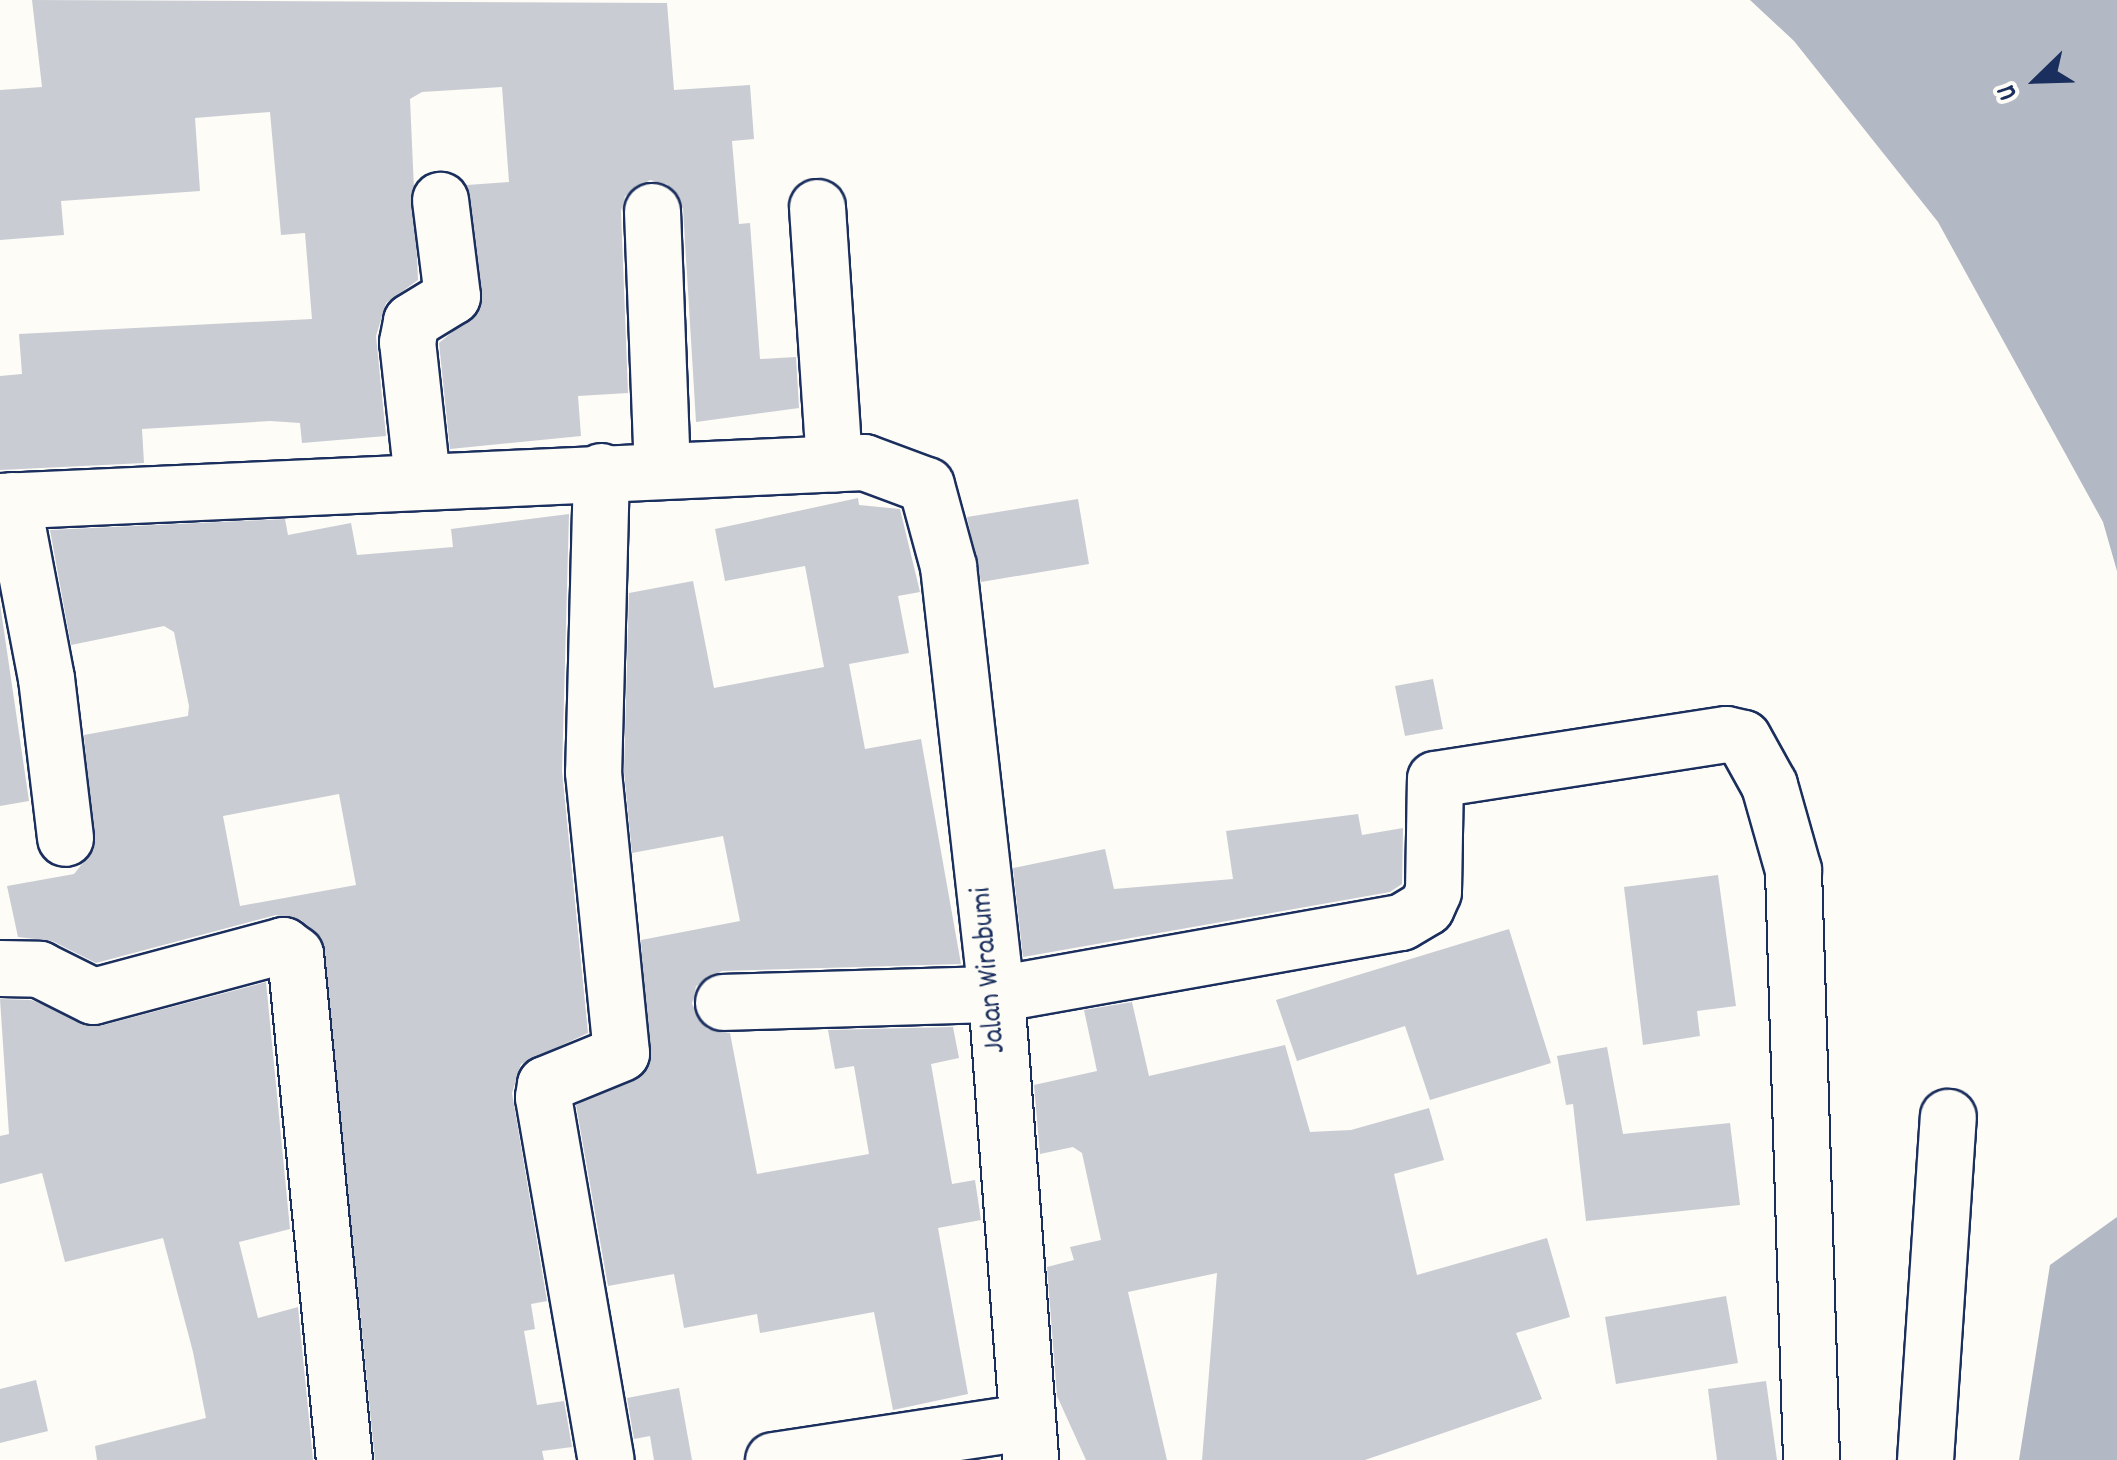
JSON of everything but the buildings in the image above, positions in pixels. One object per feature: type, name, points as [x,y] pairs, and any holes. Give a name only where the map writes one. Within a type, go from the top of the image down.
[{"type":"street","points":[[422,479],[407,342],[411,321],[452,296],[440,200]]},
{"type":"street","points":[[65,838],[46,678],[6,500],[834,463],[817,207]]},
{"type":"street","points":[[652,211],[662,470]]},
{"type":"street","name":"Jalan Wirabumi","points":[[834,463],[900,469],[926,485],[948,566],[996,994],[1028,1441]]},
{"type":"street","points":[[601,471],[592,772],[621,1053],[545,1084],[543,1097],[606,1460]]},
{"type":"street","points":[[723,1002],[996,994],[1401,922],[1426,907],[1433,891],[1435,779],[1726,734],[1743,738],[1770,785],[1793,870],[1811,1460]]},
{"type":"street","points":[[0,968],[39,969],[92,996],[284,945],[296,954],[344,1460]]},
{"type":"street","points":[[1925,1460],[1948,1117]]},
{"type":"street","points":[[773,1460],[1028,1441]]},
{"type":"shaded area","points":[[1750,0],[2117,0],[2117,571],[2103,522],[1938,222],[1794,41]]},
{"type":"shaded area","points":[[2117,1217],[2117,1460],[2019,1460],[2050,1265]]}]
